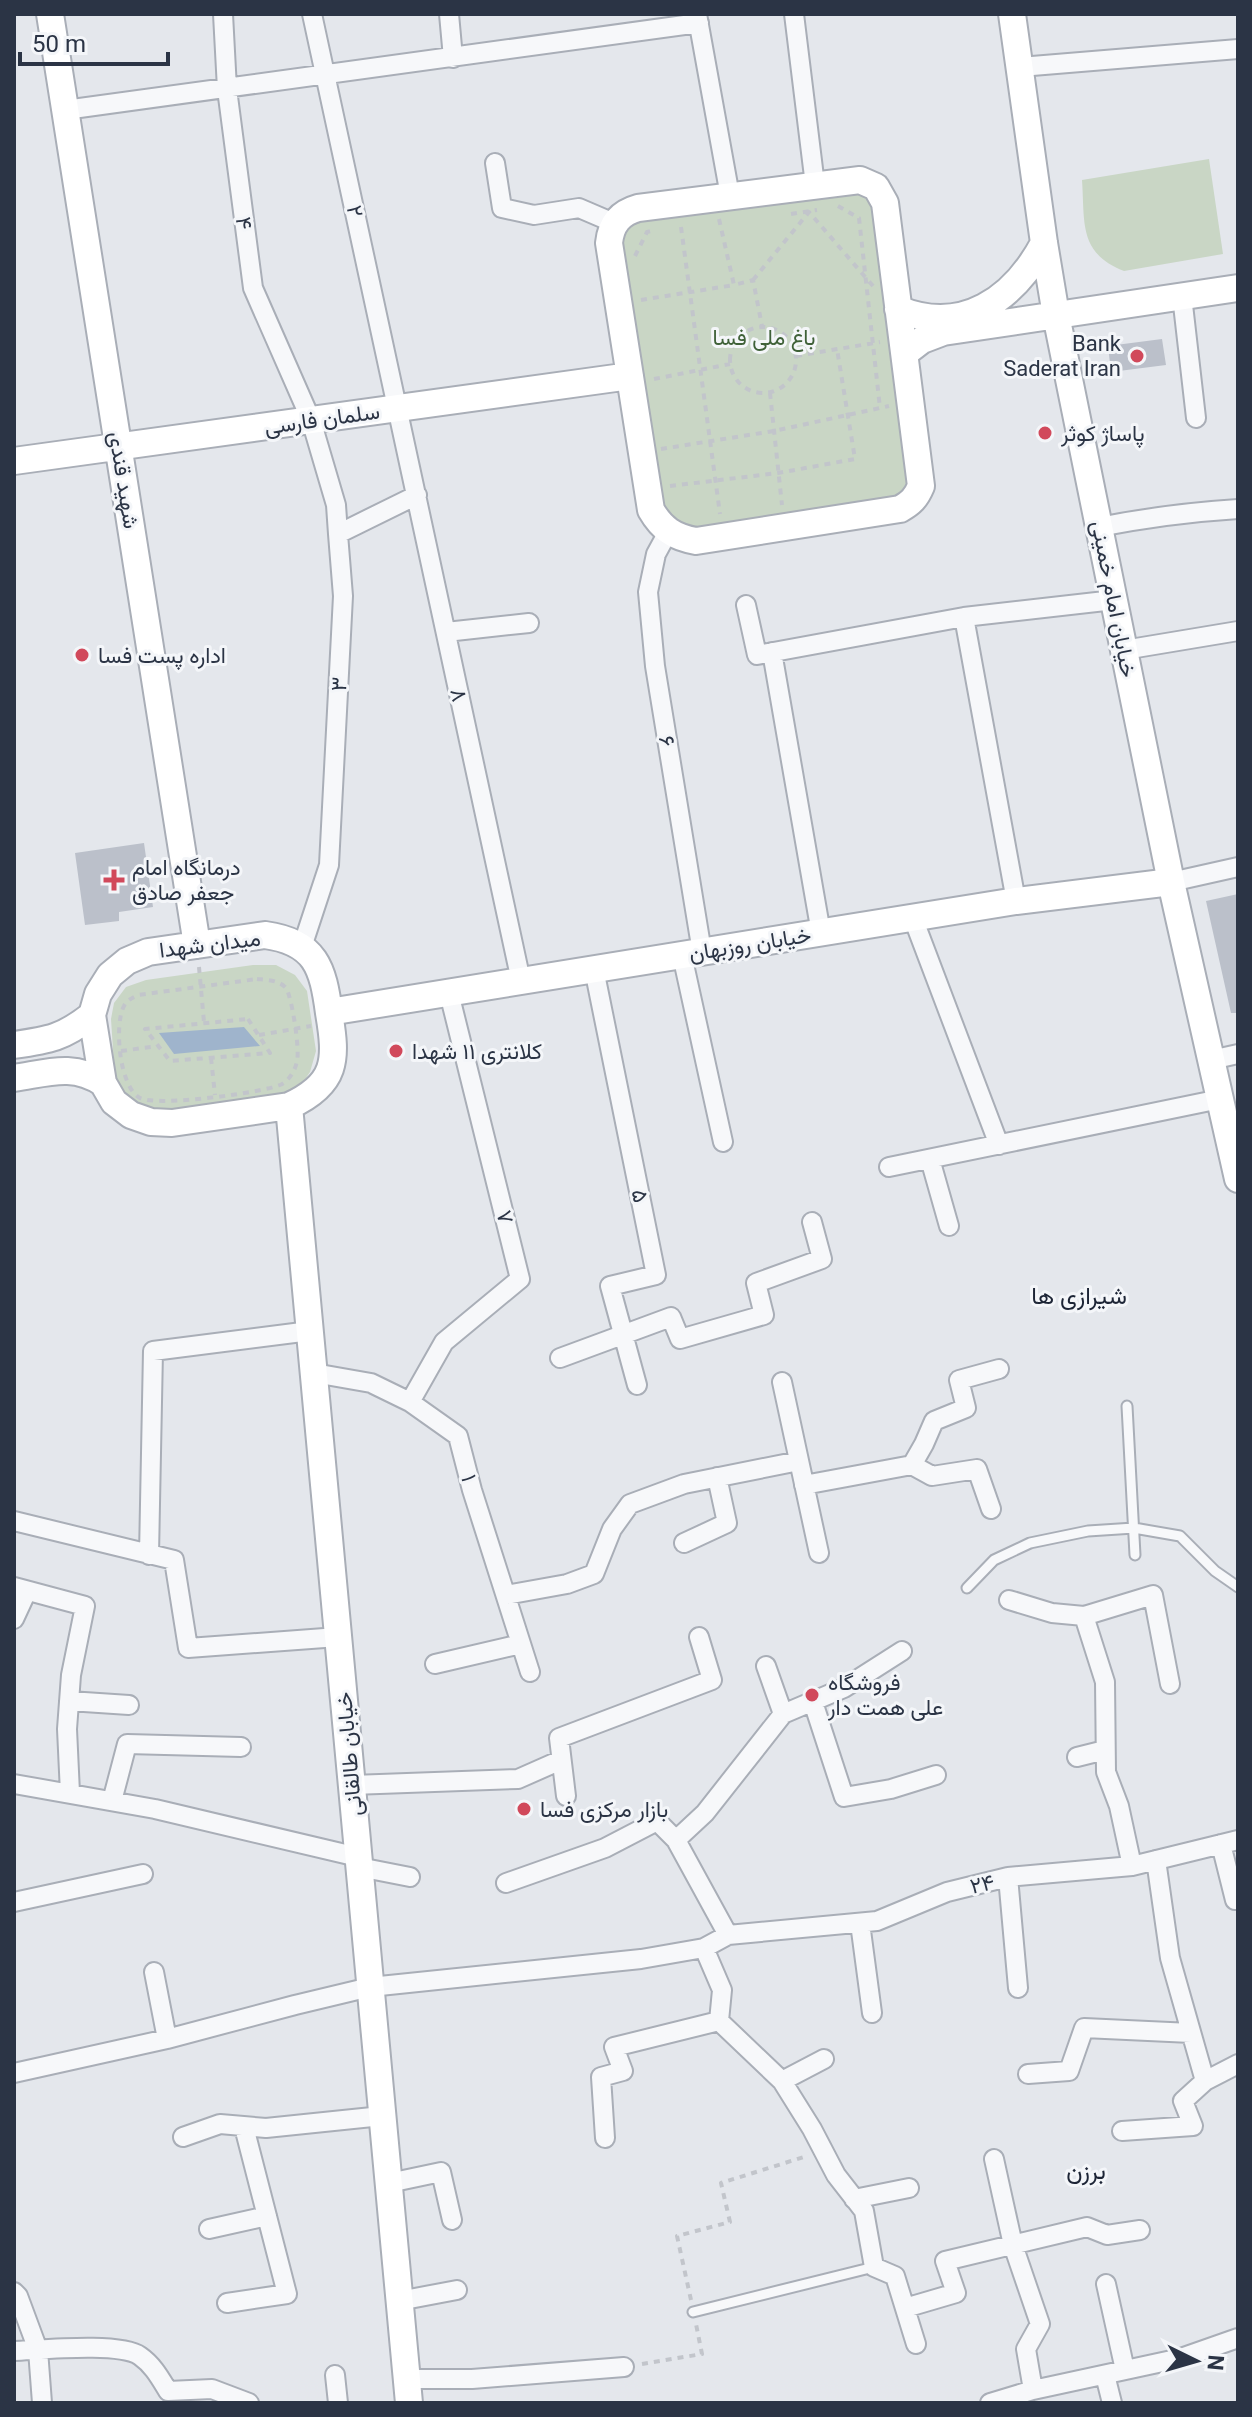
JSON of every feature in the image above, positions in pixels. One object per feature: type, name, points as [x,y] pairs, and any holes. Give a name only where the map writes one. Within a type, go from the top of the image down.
[{"type":"street","name":"شهید قندی","points":[[50,14],[197,945]]},
{"type":"street","name":"۴","points":[[223,14],[227,89],[253,288],[311,420]]},
{"type":"street","name":"۲","points":[[312,14],[398,408]]},
{"type":"street","points":[[449,14],[453,58]]},
{"type":"street","points":[[794,14],[819,197]]},
{"type":"street","name":"خیابان امام خمینی","points":[[1012,14],[1056,315],[1171,882],[1238,1179]]},
{"type":"street","points":[[65,110],[453,58],[698,19],[722,205]]},
{"type":"street","points":[[1020,67],[1238,49]]},
{"type":"street","points":[[495,163],[502,208],[534,215],[579,208],[614,223]]},
{"type":"street","points":[[860,180],[869,182],[882,194],[885,203],[921,486],[917,496],[900,509],[696,541],[682,539],[668,532],[651,510],[654,455],[630,380],[609,243],[614,223],[628,210],[638,208],[819,197],[860,180]]},
{"type":"street","points":[[898,309],[917,317],[948,317],[975,312],[995,302],[1014,286],[1044,243]]},
{"type":"street","points":[[904,347],[943,332],[1238,288]]},
{"type":"street","points":[[1182,296],[1196,418]]},
{"type":"street","name":"سلمان فارسی","points":[[14,461],[398,408],[630,380]]},
{"type":"street","name":"۸","points":[[398,408],[521,981]]},
{"type":"street","name":"۳","points":[[302,947],[329,865],[343,596],[336,505],[311,420]]},
{"type":"street","points":[[338,534],[417,495]]},
{"type":"street","points":[[1099,527],[1164,516],[1238,509]]},
{"type":"street","name":"۶","points":[[668,532],[656,554],[648,592],[692,954]]},
{"type":"street","points":[[746,605],[757,655],[964,617],[1114,600]]},
{"type":"street","points":[[964,617],[1016,901]]},
{"type":"street","points":[[446,632],[529,623]]},
{"type":"street","points":[[1124,650],[1238,631]]},
{"type":"street","points":[[772,652],[821,933]]},
{"type":"street","points":[[1171,882],[1238,867]]},
{"type":"street","name":"خیابان روزبهان","points":[[321,1019],[449,993],[594,969],[1016,901],[1171,882]]},
{"type":"street","points":[[913,918],[999,1145]]},
{"type":"street","name":"میدان شهدا","points":[[92,1015],[98,994],[110,975],[127,961],[148,952],[265,935],[285,938],[302,947]]},
{"type":"street","points":[[92,1015],[103,1083],[114,1102],[131,1115],[151,1122],[172,1123],[217,1106],[289,1106],[307,1098],[322,1084],[331,1067],[335,1047],[321,1019],[324,979],[316,961],[302,947]]},
{"type":"street","points":[[692,954],[723,1142]]},
{"type":"street","name":"۵","points":[[594,969],[656,1275],[610,1286],[637,1385]]},
{"type":"street","name":"۷","points":[[410,1402],[444,1342],[520,1279],[449,993]]},
{"type":"street","points":[[14,1045],[52,1039],[74,1030],[92,1015]]},
{"type":"street","points":[[1211,1060],[1238,1054]]},
{"type":"street","points":[[14,1078],[74,1070],[89,1074],[103,1083]]},
{"type":"street","points":[[889,1167],[1220,1099]]},
{"type":"street","name":"خیابان طالقانی","points":[[289,1106],[408,2391]]},
{"type":"street","points":[[930,1159],[949,1226]]},
{"type":"street","points":[[560,1358],[671,1317],[680,1339],[764,1315],[756,1283],[822,1259],[812,1222]]},
{"type":"street","points":[[149,1555],[153,1351],[310,1331]]},
{"type":"street","points":[[912,1465],[934,1421],[966,1408],[959,1380],[999,1369]]},
{"type":"street","name":"۱","points":[[314,1373],[371,1383],[410,1402],[458,1436],[530,1672]]},
{"type":"street","points":[[782,1382],[819,1553]]},
{"type":"street","points":[[506,1595],[567,1584],[594,1574],[612,1529],[630,1504],[684,1484],[799,1461]]},
{"type":"street","points":[[804,1485],[912,1465],[932,1476],[977,1469],[991,1509]]},
{"type":"street","points":[[684,1543],[727,1523],[717,1477]]},
{"type":"street","points":[[14,1521],[174,1560],[188,1648],[338,1637]]},
{"type":"street","points":[[14,1619],[20,1589],[85,1606],[71,1675],[67,1729],[70,1793]]},
{"type":"street","points":[[1009,1600],[1052,1613],[1084,1616],[1153,1595],[1170,1684]]},
{"type":"street","points":[[1084,1616],[1105,1682],[1106,1772],[1119,1806],[1132,1866]]},
{"type":"street","points":[[566,1796],[559,1738],[712,1680],[699,1637]]},
{"type":"street","points":[[435,1664],[521,1644]]},
{"type":"street","points":[[676,1840],[705,1813],[783,1714],[844,1688],[902,1651]]},
{"type":"street","points":[[766,1666],[783,1714]]},
{"type":"street","points":[[69,1701],[129,1705]]},
{"type":"street","points":[[813,1702],[844,1797],[891,1789],[936,1775]]},
{"type":"street","points":[[112,1801],[127,1744],[241,1747]]},
{"type":"street","points":[[1077,1757],[1105,1750]]},
{"type":"street","points":[[352,1785],[518,1779],[561,1760]]},
{"type":"street","points":[[14,1784],[155,1809],[410,1877]]},
{"type":"street","points":[[14,2073],[167,2039],[370,1987],[641,1959],[704,1948],[728,1935],[676,1840],[657,1821],[605,1848],[506,1883]]},
{"type":"street","points":[[1229,1842],[1235,1900]]},
{"type":"street","name":"۲۴","points":[[728,1935],[877,1921],[947,1892],[1008,1877],[1132,1866],[1229,1842]]},
{"type":"street","points":[[1156,1860],[1170,1958],[1205,2081]]},
{"type":"street","points":[[14,1902],[143,1874]]},
{"type":"street","points":[[1008,1877],[1018,1988]]},
{"type":"street","points":[[860,1923],[872,2013]]},
{"type":"street","points":[[704,1948],[722,1990],[719,2021]]},
{"type":"street","points":[[154,1972],[167,2039]]},
{"type":"street","points":[[719,2021],[782,2081],[836,2175],[864,2211],[874,2267],[895,2276],[916,2344]]},
{"type":"street","points":[[605,2138],[601,2077],[623,2071],[614,2047],[719,2021]]},
{"type":"street","points":[[1028,2074],[1069,2071],[1084,2028],[1191,2033]]},
{"type":"street","points":[[782,2081],[824,2059]]},
{"type":"street","points":[[1122,2131],[1193,2126],[1183,2101],[1205,2081],[1238,2064]]},
{"type":"street","points":[[183,2137],[220,2124],[266,2128],[382,2116]]},
{"type":"street","points":[[227,2303],[287,2294],[244,2127]]},
{"type":"street","points":[[994,2159],[1013,2245],[1040,2324],[1026,2349],[1033,2390]]},
{"type":"street","points":[[389,2183],[441,2172],[452,2220]]},
{"type":"street","points":[[854,2199],[909,2188]]},
{"type":"street","points":[[209,2229],[267,2216]]},
{"type":"street","points":[[905,2308],[956,2293],[945,2261],[1087,2227],[1107,2235],[1140,2230]]},
{"type":"street","points":[[1106,2284],[1125,2370]]},
{"type":"street","points":[[399,2301],[457,2290]]},
{"type":"street","points":[[14,2292],[38,2350],[42,2403]]},
{"type":"street","points":[[990,2403],[1033,2390],[1181,2358],[1238,2338]]},
{"type":"street","points":[[14,2351],[93,2347],[138,2354],[155,2370],[168,2391],[212,2389],[249,2403]]},
{"type":"street","points":[[408,2391],[472,2379],[624,2367]]},
{"type":"street","points":[[335,2375],[338,2403]]},
{"type":"street","points":[[1105,2375],[1112,2403]]},
{"type":"lane","points":[[1127,1406],[1135,1555]]},
{"type":"lane","points":[[967,1588],[994,1560],[1030,1543],[1088,1531],[1134,1528],[1180,1536],[1215,1571],[1238,1587]]},
{"type":"lane","points":[[693,2312],[874,2267]]},
{"type":"path","points":[[643,313],[641,300],[753,280],[819,197]]},
{"type":"path","points":[[707,223],[722,205]]},
{"type":"path","points":[[722,205],[734,285]]},
{"type":"path","points":[[838,206],[859,218],[880,408]]},
{"type":"path","points":[[779,215],[809,212]]},
{"type":"path","points":[[809,212],[864,278],[898,309]]},
{"type":"path","points":[[670,228],[694,225]]},
{"type":"path","points":[[681,227],[720,516],[712,518]]},
{"type":"path","points":[[635,256],[647,232],[659,230]]},
{"type":"path","points":[[753,280],[762,326]]},
{"type":"path","points":[[762,326],[782,333],[790,340],[796,356],[789,381],[770,393],[759,393],[739,384],[730,364],[730,353],[741,334],[762,326]]},
{"type":"path","points":[[796,356],[871,343],[904,347]]},
{"type":"path","points":[[664,487],[778,473],[855,459],[837,349]]},
{"type":"path","points":[[630,380],[730,364]]},
{"type":"path","points":[[770,393],[784,527]]},
{"type":"path","points":[[654,455],[710,440],[774,431],[910,401]]},
{"type":"path","points":[[197,945],[205,1023]]},
{"type":"path","points":[[257,979],[278,982],[286,989],[290,999],[294,1029],[299,1057],[287,1081],[217,1106],[139,1098],[129,1089],[124,1077],[120,1023],[123,1008],[129,999],[138,995],[257,979]]},
{"type":"path","points":[[248,1019],[270,1053],[170,1061],[145,1029],[205,1023],[248,1019]]},
{"type":"path","points":[[259,1035],[294,1029],[321,1019]]},
{"type":"path","points":[[113,1052],[158,1046]]},
{"type":"path","points":[[211,1058],[217,1106]]},
{"type":"path","points":[[624,2367],[702,2354],[677,2236],[730,2222],[721,2183],[824,2151]]},
{"type":"green space","points":[[1209,159],[1223,254],[1124,271],[1098,255],[1091,245],[1084,223],[1082,180]]},
{"type":"green space","name":"باغ ملی فسا","points":[[855,187],[878,202],[913,480],[897,501],[698,532],[659,513],[617,238],[625,223]]},
{"type":"green space","points":[[253,965],[276,965],[295,975],[307,991],[316,1051],[310,1072],[299,1088],[280,1096],[177,1109],[149,1108],[127,1100],[115,1081],[111,1019],[114,1003],[126,987],[146,980]]},
{"type":"water","points":[[244,1027],[260,1046],[174,1054],[159,1033]]},
{"type":"building","name":"Bank Saderat Iran","points":[[1162,339],[1166,365],[1111,372],[1108,346]]},
{"type":"building","name":"درمانگاه امام جعفر صادق","points":[[144,843],[153,907],[119,912],[119,921],[85,925],[75,853]]},
{"type":"building","points":[[1238,894],[1238,1013],[1231,1013],[1206,901]]},
{"type":"place","name":"Bank Saderat Iran","points":[[1137,356]]},
{"type":"place","name":"پاساژ کوثر","points":[[1045,433]]},
{"type":"place","name":"اداره پست فسا","points":[[82,655]]},
{"type":"place","name":"درمانگاه امام جعفر صادق","points":[[114,880]]},
{"type":"place","name":"کلانتری ۱۱ شهدا","points":[[396,1051]]},
{"type":"place","name":"فروشگاه علی همت دار","points":[[812,1695]]},
{"type":"place","name":"بازار مرکزی فسا","points":[[524,1809]]},
{"type":"district","name":"شیرازی ها","points":[[1079,1296]]},
{"type":"district","name":"برزن","points":[[1086,2171]]}]
